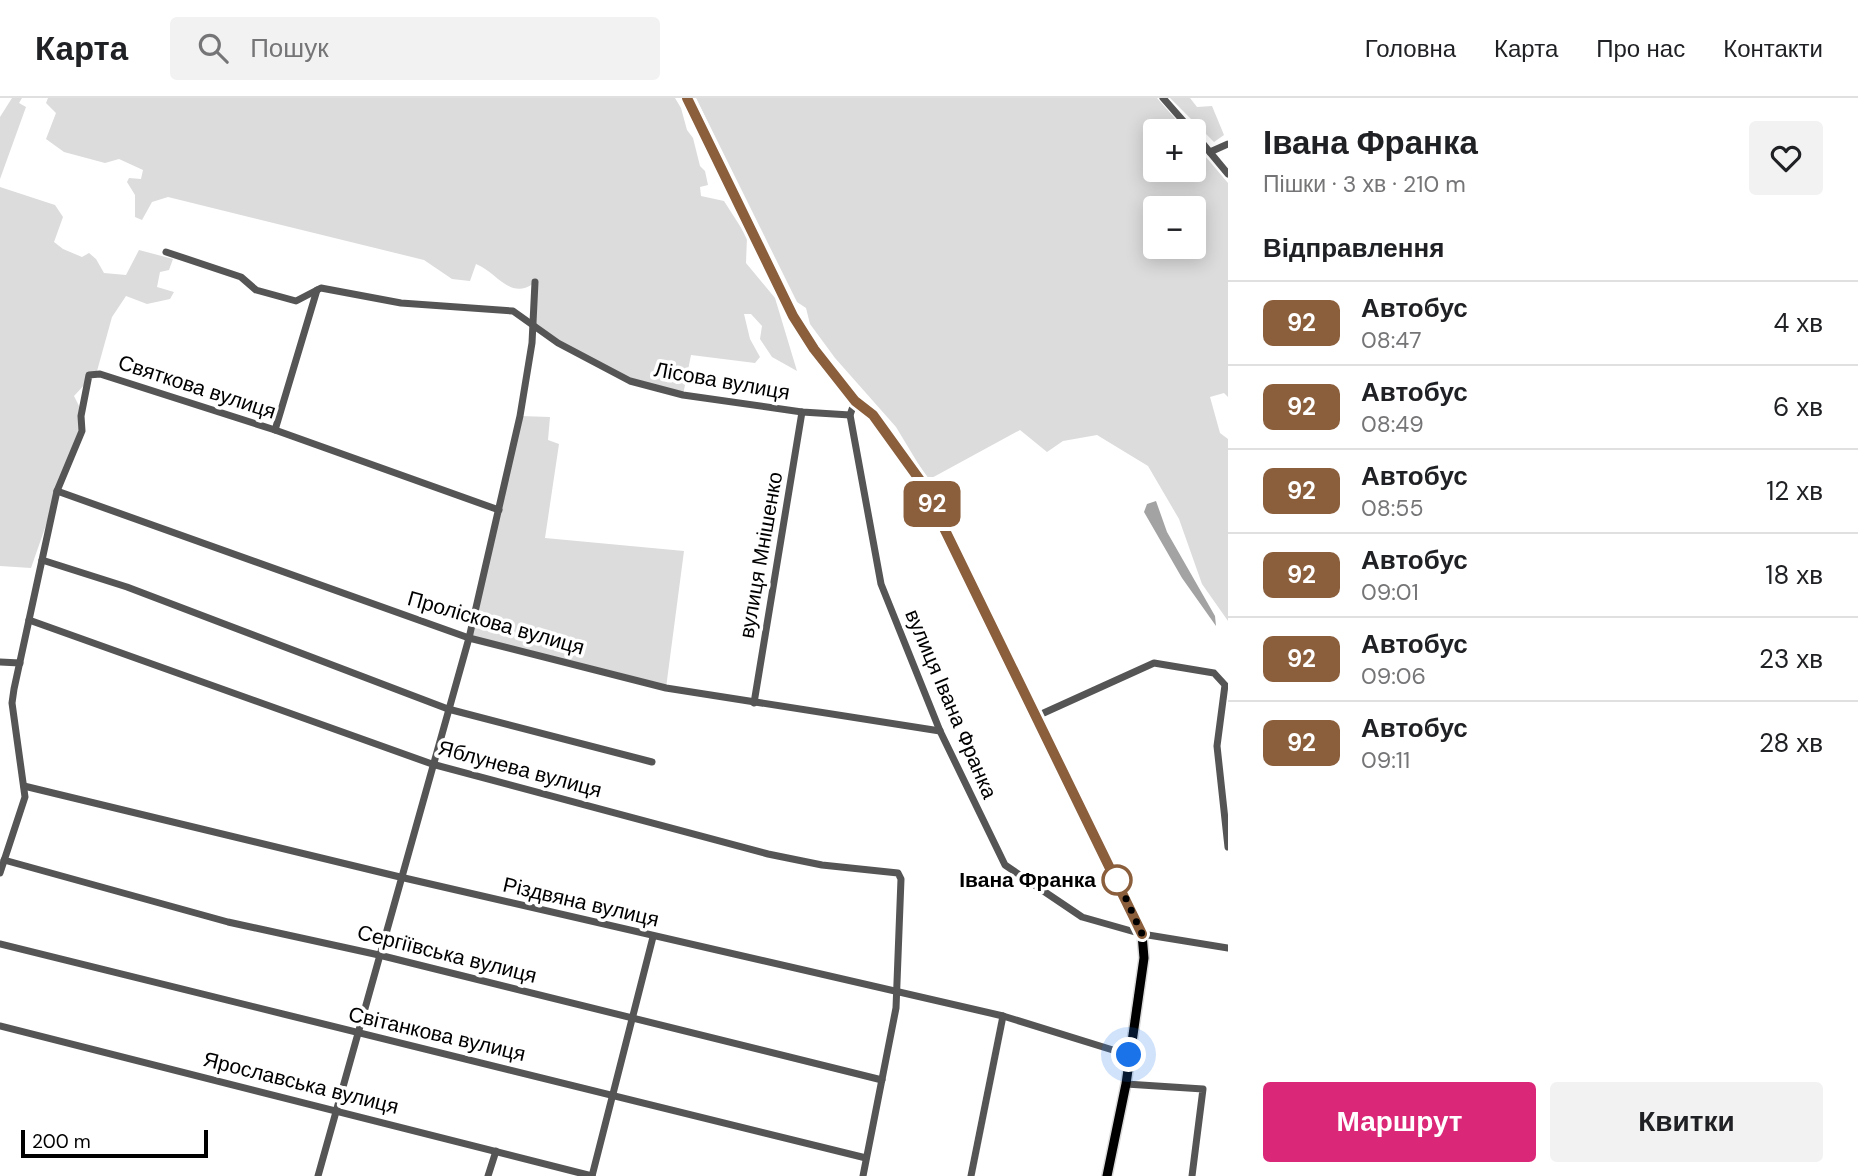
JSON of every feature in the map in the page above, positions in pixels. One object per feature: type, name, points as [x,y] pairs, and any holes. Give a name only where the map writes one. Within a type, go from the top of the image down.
[{"type":"main road","points":[[687,98],[793,316],[814,349],[855,401],[873,415],[922,483],[1142,934],[1144,958],[1126,1083],[1107,1176]]},
{"type":"street","points":[[1163,98],[1182,119]]},
{"type":"street","points":[[1210,152],[1228,144]]},
{"type":"street","points":[[1206,147],[1228,174]]},
{"type":"street","name":"Лісова вулиця","points":[[166,252],[241,277],[256,290],[296,301],[321,288],[401,303],[513,311],[589,360],[630,381],[683,395],[803,412],[850,415]]},
{"type":"street","points":[[318,1176],[468,638],[520,416],[534,327],[535,282]]},
{"type":"street","points":[[275,430],[317,289]]},
{"type":"street","name":"Святкова вулиця","points":[[0,873],[25,797],[12,703],[57,491],[82,432],[81,416],[89,375],[100,374],[275,430],[499,510]]},
{"type":"street","points":[[850,415],[855,401]]},
{"type":"street","name":"вулиця Мнішенко","points":[[754,703],[803,412]]},
{"type":"street","name":"вулиця Івана Франка","points":[[850,415],[881,584],[940,731],[1005,865],[1082,917],[1142,934],[1228,948]]},
{"type":"street","name":"Проліскова вулиця","points":[[57,491],[468,638],[666,688],[940,731]]},
{"type":"street","points":[[42,560],[127,587],[448,709],[652,762]]},
{"type":"street","name":"Яблунева вулиця","points":[[29,620],[432,764],[768,854],[898,873],[901,879],[895,993]]},
{"type":"street","points":[[0,662],[20,663]]},
{"type":"street","points":[[1037,716],[1154,663],[1214,673],[1225,685]]},
{"type":"street","points":[[1228,675],[1217,746],[1228,847]]},
{"type":"street","name":"Різдвяна вулиця","points":[[24,786],[653,937],[1003,1016],[1129,1055]]},
{"type":"street","name":"Сергіївська вулиця","points":[[4,860],[228,922],[379,955],[883,1080]]},
{"type":"street","points":[[592,1176],[653,937]]},
{"type":"street","name":"Світанкова вулиця","points":[[0,944],[866,1158]]},
{"type":"street","points":[[863,1176],[897,1008],[895,993]]},
{"type":"street","points":[[971,1176],[1003,1016]]},
{"type":"street","name":"Ярославська вулиця","points":[[0,1026],[592,1176]]},
{"type":"street","points":[[1126,1083],[1203,1089],[1192,1176]]},
{"type":"street","points":[[488,1176],[496,1151]]},
{"type":"shaded area","points":[[12,98],[22,98],[19,103],[26,107],[0,179],[0,117]]},
{"type":"shaded area","points":[[48,98],[675,98],[681,108],[687,130],[693,138],[700,166],[705,171],[708,185],[700,187],[701,196],[724,201],[747,237],[746,263],[775,298],[797,371],[772,357],[760,339],[762,326],[751,314],[744,314],[750,339],[760,357],[755,363],[691,355],[683,395],[630,381],[534,327],[534,283],[525,288],[511,287],[476,264],[470,281],[452,279],[424,260],[168,197],[152,202],[142,220],[135,217],[135,195],[127,182],[129,178],[141,179],[143,170],[119,159],[105,163],[64,152],[46,139],[56,113],[46,103]]},
{"type":"shaded area","points":[[696,98],[1157,98],[1175,119],[1143,119],[1143,182],[1206,182],[1206,157],[1228,183],[1228,397],[1224,393],[1210,397],[1220,433],[1228,439],[1228,621],[1202,584],[1179,519],[1148,466],[1097,435],[1063,441],[1047,452],[1020,430],[928,480],[896,427],[835,358],[810,324],[806,308],[797,302]]},
{"type":"shaded area","points":[[1170,98],[1190,98],[1197,107],[1212,106],[1224,135],[1214,142],[1206,134],[1206,119],[1191,119]]},
{"type":"shaded area","points":[[0,187],[55,205],[63,217],[54,242],[82,257],[89,253],[104,273],[126,275],[139,250],[173,259],[169,270],[160,272],[157,287],[174,292],[170,299],[147,304],[126,296],[112,317],[97,371],[74,396],[84,416],[31,568],[0,566]]},
{"type":"shaded area","points":[[520,416],[550,417],[548,440],[559,444],[545,538],[684,551],[666,688],[469,638]]},
{"type":"shaded area","points":[[1156,501],[1167,532],[1215,616],[1216,626],[1182,578],[1144,512],[1147,504]]},
{"type":"bus line","name":"92","points":[[687,98],[793,316],[814,349],[855,401],[873,415],[922,483],[1125,894],[1142,934]]},
{"type":"place","name":"Івана Франка","points":[[1117,880]]},
{"type":"route","points":[[1117,880],[1114,872],[1142,934],[1144,958],[1129,1055]]}]
